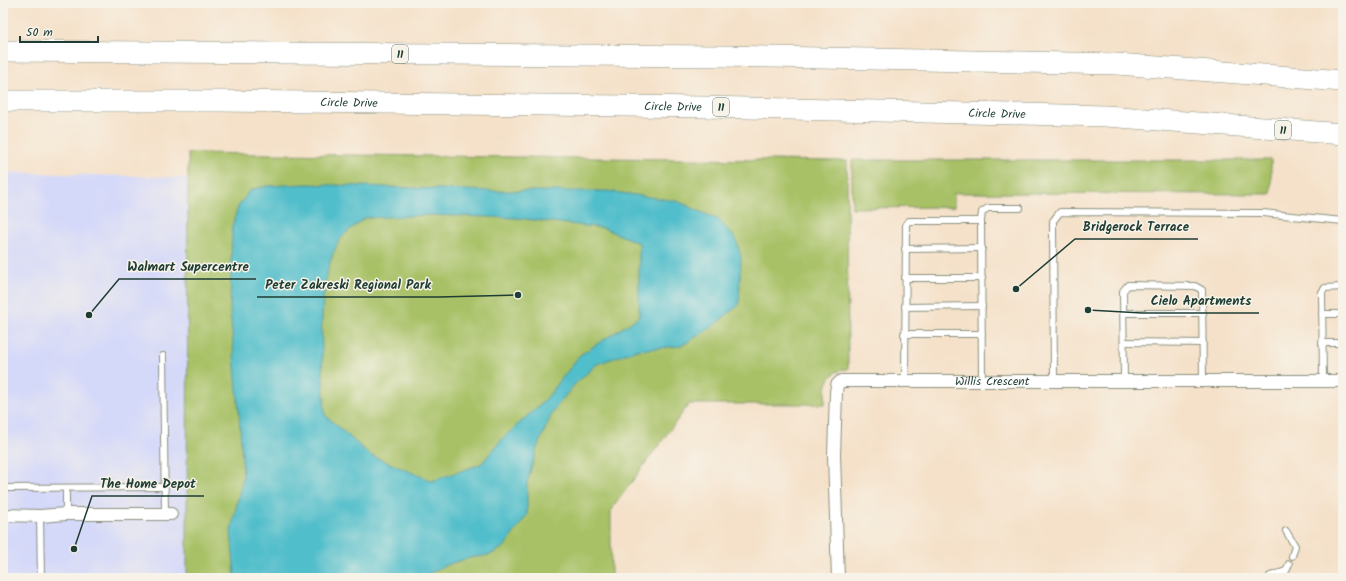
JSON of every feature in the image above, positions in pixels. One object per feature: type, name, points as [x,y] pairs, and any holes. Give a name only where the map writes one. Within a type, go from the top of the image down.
[{"type":"highway","points":[[3,38],[77,52]]},
{"type":"highway","name":"11","points":[[3,51],[796,57],[1117,64],[1217,73],[1343,81]]},
{"type":"highway","points":[[1217,73],[1343,76]]},
{"type":"highway","name":"Circle Drive","points":[[3,101],[219,101],[705,107],[1091,115],[1343,134]]},
{"type":"highway","points":[[3,112],[219,101]]},
{"type":"highway","points":[[1223,125],[1343,142]]},
{"type":"street","name":"Willis Crescent","points":[[838,578],[834,456],[837,385],[841,381],[1343,380]]},
{"type":"street","points":[[3,515],[40,516],[66,514],[168,514]]},
{"type":"lane","points":[[982,381],[982,212],[988,208],[1020,208]]},
{"type":"lane","points":[[1054,381],[1053,220],[1060,212],[1263,213],[1343,221]]},
{"type":"lane","points":[[904,381],[905,226],[909,221],[981,221]]},
{"type":"lane","points":[[905,249],[982,248]]},
{"type":"lane","points":[[905,278],[982,278]]},
{"type":"lane","points":[[1124,381],[1123,292],[1128,285],[1198,286],[1202,292],[1203,381]]},
{"type":"lane","points":[[1323,380],[1323,289],[1329,287],[1343,287]]},
{"type":"lane","points":[[904,307],[982,306]]},
{"type":"lane","points":[[1124,313],[1203,313]]},
{"type":"lane","points":[[1322,314],[1343,314]]},
{"type":"lane","points":[[904,334],[982,334]]},
{"type":"lane","points":[[1124,342],[1203,343]]},
{"type":"lane","points":[[1322,343],[1343,343]]},
{"type":"lane","points":[[163,356],[164,487],[168,514]]},
{"type":"lane","points":[[3,488],[164,487]]},
{"type":"lane","points":[[66,488],[66,514]]},
{"type":"lane","points":[[40,516],[41,578]]},
{"type":"lane","points":[[1286,531],[1295,546],[1292,556]]},
{"type":"lane","points":[[1270,576],[1286,571],[1289,564]]},
{"type":"shaded area","points":[[3,172],[188,178],[187,578],[3,578]]},
{"type":"green space","points":[[188,153],[847,161],[848,369],[841,370],[831,376],[827,386],[825,404],[689,404],[611,510],[611,578],[187,578]]},
{"type":"green space","points":[[852,160],[1271,160],[1271,194],[954,193],[954,207],[852,208]]},
{"type":"water","points":[[307,184],[492,191],[607,191],[677,201],[719,220],[736,239],[741,257],[739,305],[709,329],[681,346],[637,350],[597,364],[574,385],[553,411],[537,448],[527,483],[527,515],[504,547],[490,555],[469,558],[446,565],[421,578],[235,578],[231,531],[243,476],[230,310],[232,226],[238,207],[250,190],[267,186]],"holes":[[[431,215],[516,218],[603,228],[639,243],[639,317],[580,355],[546,399],[503,438],[481,464],[432,481],[370,455],[325,415],[322,350],[323,303],[330,261],[340,239],[364,218]]]},
{"type":"place","name":"Bridgerock Terrace","points":[[1016,289]]},
{"type":"place","name":"Peter Zakreski Regional Park","points":[[518,295]]},
{"type":"place","name":"Cielo Apartments","points":[[1088,310]]},
{"type":"place","name":"Walmart Supercentre","points":[[89,315]]},
{"type":"place","name":"The Home Depot","points":[[74,549]]}]
